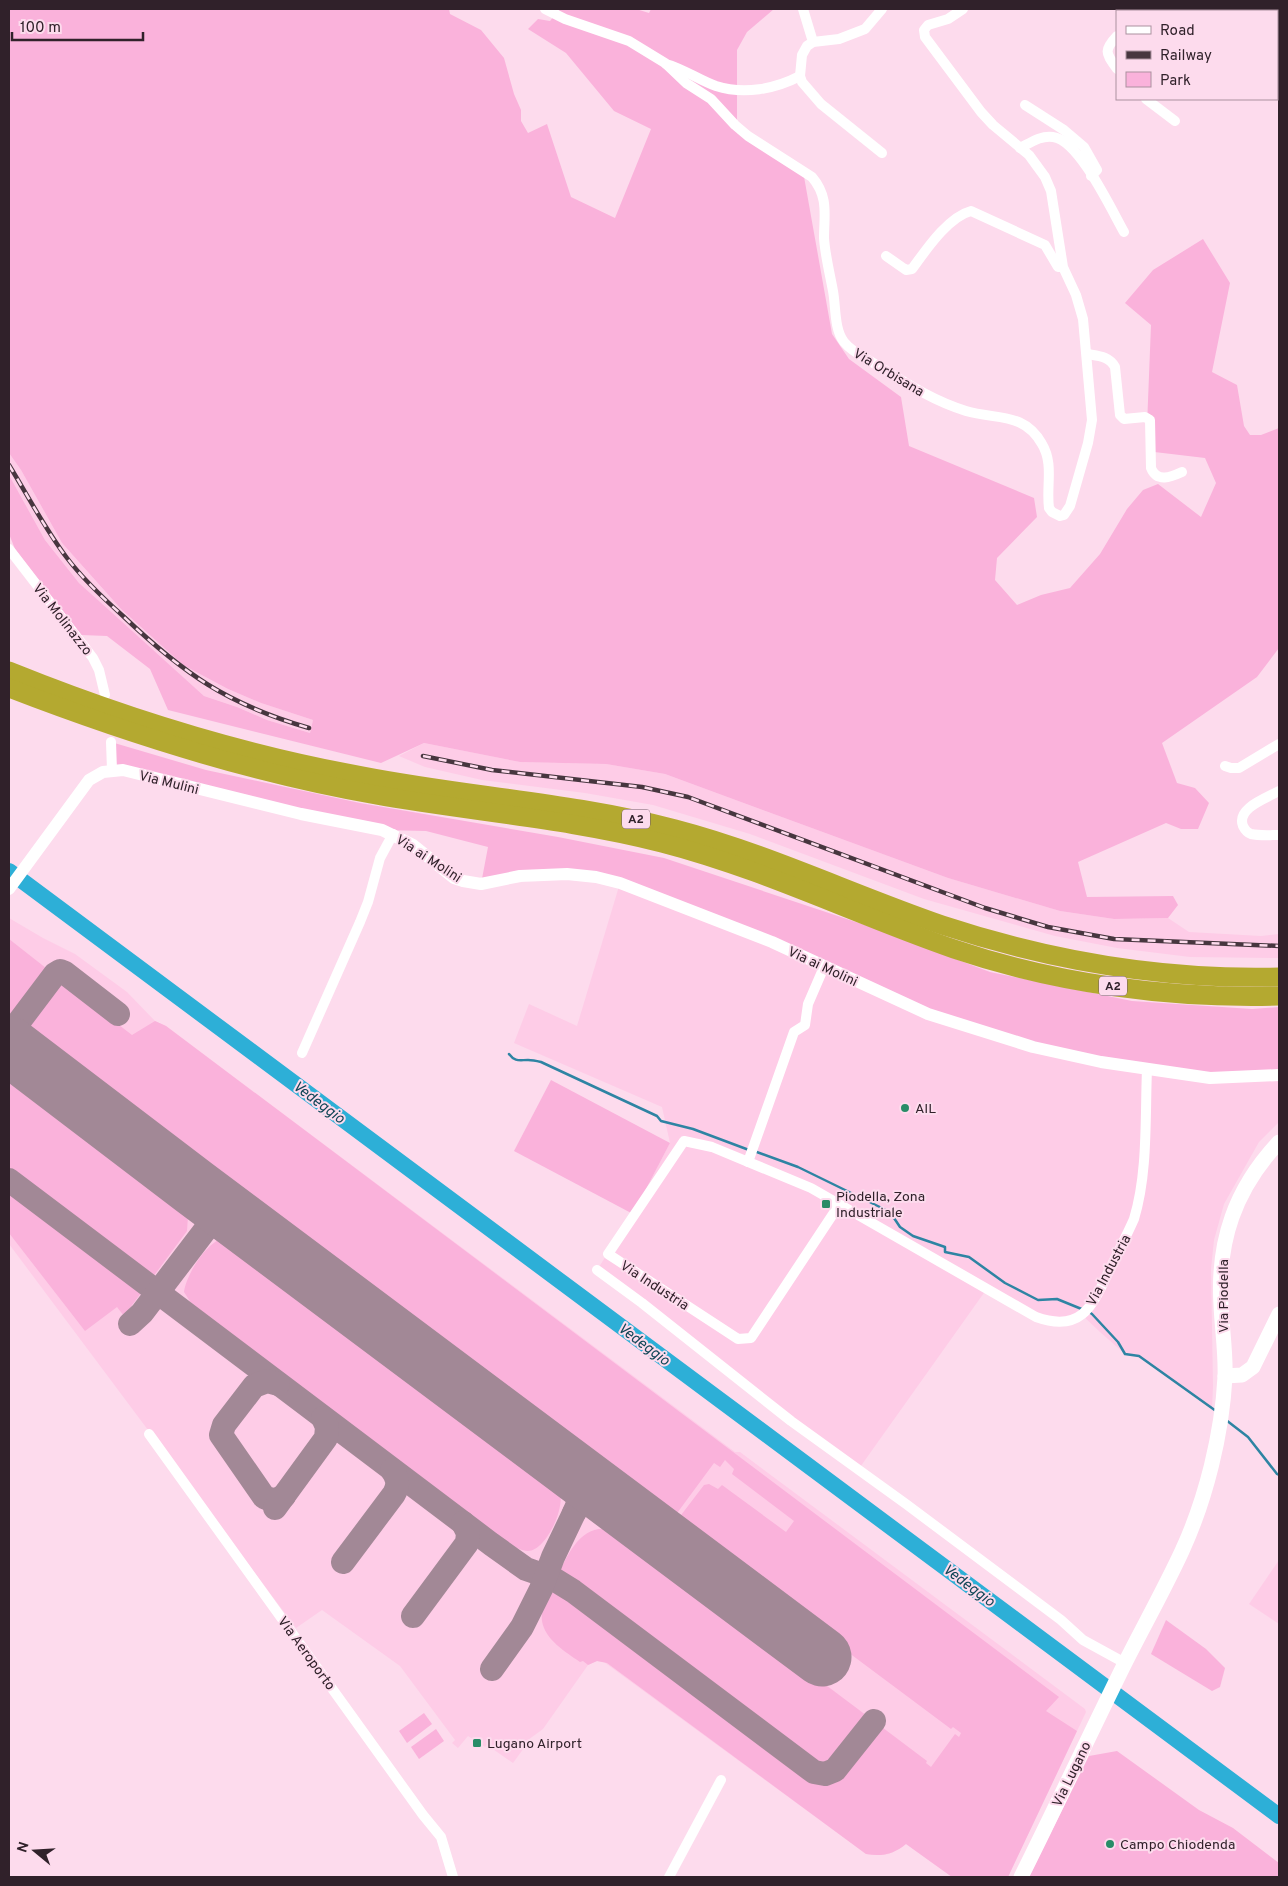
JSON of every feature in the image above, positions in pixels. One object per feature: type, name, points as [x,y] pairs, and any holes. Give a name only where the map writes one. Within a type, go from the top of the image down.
[{"type":"highway","name":"A2","points":[[9,671],[132,717],[270,756],[361,776],[556,805],[673,828],[767,857],[941,924],[1023,949],[1102,965],[1154,972],[1215,977],[1279,977]]},
{"type":"highway","name":"A2","points":[[9,688],[127,732],[268,772],[373,795],[589,828],[663,843],[757,872],[892,926],[958,950],[1014,966],[1079,980],[1130,988],[1205,995],[1279,996]]},
{"type":"main road","name":"Via Piodella","points":[[1220,1416],[1225,1376],[1220,1273],[1224,1244],[1233,1214],[1245,1187],[1261,1161],[1279,1142]]},
{"type":"main road","points":[[1225,1376],[1242,1375],[1253,1367],[1279,1314]]},
{"type":"main road","name":"Via Lugano","points":[[1021,1877],[1183,1550],[1209,1475],[1220,1416]]},
{"type":"street","name":"Via Orbisana","points":[[545,9],[565,19],[629,41],[665,63],[686,83],[711,99],[748,136],[806,172],[816,182],[824,203],[826,222],[824,239],[834,294],[836,318],[844,342],[855,352],[925,394],[967,411],[1017,421],[1027,426],[1042,444],[1046,453],[1049,464],[1050,508],[1052,512],[1060,516],[1064,515],[1070,506],[1088,443],[1092,420],[1081,311],[1063,267],[1053,201],[1048,183],[1035,164],[1020,148],[981,112],[925,37],[924,30],[928,25],[948,19],[963,9]]},
{"type":"street","points":[[804,9],[814,42]]},
{"type":"street","points":[[882,9],[865,29],[839,39],[814,42],[807,46],[802,55],[800,76],[802,82],[821,104],[882,153]]},
{"type":"street","points":[[1116,37],[1107,51],[1116,67]]},
{"type":"street","points":[[665,63],[679,67],[717,86],[741,89],[772,88],[800,76]]},
{"type":"street","points":[[1147,100],[1175,121]]},
{"type":"street","points":[[1025,105],[1064,130],[1084,147],[1097,170],[1091,176]]},
{"type":"street","points":[[1020,148],[1046,136],[1058,138],[1069,144],[1081,159],[1124,232]]},
{"type":"street","name":"Via Orbisana","points":[[886,256],[906,270],[912,269],[943,231],[961,216],[971,211],[1045,245],[1058,266],[1063,267]]},
{"type":"street","points":[[1086,354],[1108,358],[1112,361],[1115,367],[1120,415],[1124,419],[1145,417],[1150,420],[1151,468],[1153,473],[1159,478],[1182,472]]},
{"type":"street","name":"Via Molinazzo","points":[[9,549],[94,658],[105,695]]},
{"type":"street","points":[[9,889],[89,780],[98,774],[112,770],[111,742]]},
{"type":"street","points":[[1225,766],[1239,768],[1279,744]]},
{"type":"street","name":"Via Mulini","points":[[112,770],[128,771],[301,814],[388,832]]},
{"type":"street","points":[[1279,791],[1247,810],[1243,815],[1242,823],[1244,830],[1251,834],[1279,835]]},
{"type":"street","points":[[302,1053],[368,902],[388,832]]},
{"type":"street","name":"Via ai Molini","points":[[388,832],[413,844],[454,878],[463,881],[481,884],[520,876],[567,874],[596,877],[620,883],[772,942],[928,1014],[1033,1047],[1147,1069],[1210,1078],[1279,1074]]},
{"type":"street","points":[[748,1162],[756,1146],[794,1032],[805,1025],[808,1004],[824,967]]},
{"type":"street","name":"Via Industria","points":[[839,1204],[751,1338],[738,1339],[608,1254],[684,1141],[712,1147],[811,1188],[839,1204],[1036,1317],[1052,1323],[1067,1322],[1090,1307],[1134,1219],[1142,1177],[1147,1069]]},
{"type":"street","points":[[597,1270],[650,1309],[792,1422],[906,1504],[1060,1620],[1083,1640],[1124,1666]]},
{"type":"street","name":"Via Aeroporto","points":[[149,1434],[423,1815],[441,1837],[453,1877]]},
{"type":"street","points":[[669,1877],[721,1780]]},
{"type":"shaded area","points":[[9,453],[21,470],[62,543],[121,609],[183,665],[228,689],[261,703],[313,720],[310,733],[267,720],[204,696],[113,615],[79,583],[45,540],[9,475]]},
{"type":"shaded area","points":[[424,743],[520,762],[606,764],[665,774],[948,878],[1060,911],[1114,919],[1168,918],[1189,932],[1261,936],[1279,934],[1279,958],[1190,957],[1117,948],[1055,936],[924,899],[750,834],[653,805],[585,793],[482,780],[425,767],[399,756]]},
{"type":"shaded area","points":[[620,883],[1279,1077],[1279,1122],[1259,1142],[1224,1204],[1214,1240],[1211,1269],[1212,1409],[1139,1356],[1125,1354],[1082,1315],[1052,1323],[986,1290],[858,1470],[597,1270],[633,1214],[670,1143],[662,1107],[514,1043],[529,1004],[577,1026]]},
{"type":"shaded area","points":[[9,918],[75,954],[127,992],[155,1021],[166,1026],[735,1452],[740,1452],[1085,1709],[1086,1712],[1008,1877],[952,1877],[906,1844],[889,1854],[866,1854],[604,1662],[597,1661],[588,1665],[543,1729],[528,1740],[513,1763],[487,1745],[485,1747],[468,1736],[458,1748],[452,1743],[455,1740],[400,1666],[322,1610],[296,1628],[9,1244]]},
{"type":"shaded area","points":[[1279,1560],[1279,1624],[1249,1604]]},
{"type":"green space","points":[[9,9],[449,9],[450,14],[481,30],[504,58],[514,94],[521,110],[521,121],[528,133],[547,124],[571,197],[615,218],[651,129],[614,111],[566,53],[528,29],[538,19],[550,21],[560,9],[636,9],[649,13],[651,9],[774,9],[747,32],[737,50],[737,133],[803,171],[832,334],[849,359],[901,397],[909,446],[1034,498],[1037,517],[997,558],[995,580],[1017,605],[1041,595],[1070,588],[1100,554],[1127,509],[1143,490],[1158,484],[1201,517],[1216,483],[1205,458],[1146,451],[1151,325],[1125,303],[1153,270],[1203,239],[1230,283],[1212,372],[1237,385],[1244,426],[1250,435],[1261,435],[1279,428],[1279,648],[1257,677],[1162,743],[1177,783],[1195,788],[1209,803],[1198,829],[1181,829],[1166,823],[1078,862],[1087,897],[1173,896],[1178,905],[1168,918],[1114,919],[1060,911],[948,878],[665,774],[606,764],[520,762],[424,743],[381,763],[168,710],[150,669],[107,636],[81,635],[15,549],[9,534],[9,475],[45,540],[79,583],[204,696],[267,720],[310,733],[313,720],[261,703],[228,689],[183,665],[121,609],[62,543],[21,470],[9,453]]},
{"type":"green space","points":[[111,742],[206,770],[360,803],[558,837],[664,858],[871,927],[990,972],[1132,1001],[1252,1009],[1279,1007],[1279,1073],[1210,1078],[1101,1062],[928,1014],[824,967],[596,877],[481,884],[488,847],[426,831],[382,830],[112,770]]},
{"type":"green space","points":[[9,939],[51,972],[19,1012],[9,1015]]},
{"type":"green space","points":[[58,981],[62,981],[132,1035],[155,1021],[166,1026],[1059,1697],[1046,1711],[1077,1731],[1008,1877],[952,1877],[906,1844],[888,1854],[866,1854],[607,1663],[597,1661],[588,1665],[583,1661],[580,1662],[557,1645],[547,1634],[542,1621],[542,1611],[548,1595],[573,1547],[580,1539],[589,1532],[599,1529],[612,1530],[626,1535],[927,1761],[926,1763],[931,1767],[955,1734],[959,1737],[961,1733],[953,1727],[951,1729],[675,1523],[704,1485],[709,1484],[718,1489],[722,1485],[786,1532],[794,1521],[732,1474],[734,1469],[725,1460],[720,1467],[714,1463],[672,1520],[27,1037],[27,1021],[35,1006]]},
{"type":"green space","points":[[9,1073],[181,1202],[188,1216],[187,1231],[124,1316],[117,1307],[85,1331],[9,1233]]},
{"type":"green space","points":[[551,1080],[670,1143],[633,1214],[514,1151]]},
{"type":"green space","points":[[224,1238],[236,1243],[557,1484],[561,1501],[559,1512],[549,1534],[542,1543],[535,1549],[528,1551],[515,1547],[494,1534],[220,1329],[191,1303],[184,1292],[193,1268],[211,1245],[217,1240]]},
{"type":"green space","points":[[1166,1620],[1206,1649],[1225,1668],[1220,1687],[1212,1691],[1151,1654]]},
{"type":"green space","points":[[424,1713],[432,1724],[407,1743],[399,1731]]},
{"type":"green space","points":[[436,1729],[444,1741],[419,1759],[411,1747]]},
{"type":"green space","name":"Campo Chiodenda","points":[[1117,1751],[1199,1810],[1233,1828],[1279,1863],[1279,1877],[1029,1877],[1089,1756]]},
{"type":"waterway","name":"Vedeggio","points":[[9,871],[1279,1816]]},
{"type":"waterway","points":[[509,1054],[517,1060],[541,1062],[657,1116],[661,1121],[693,1129],[749,1150]]},
{"type":"waterway","points":[[754,1151],[798,1167],[890,1212],[900,1227],[913,1236],[945,1247],[945,1252],[969,1257],[1005,1283],[1038,1300],[1057,1299],[1084,1310]]},
{"type":"waterway","points":[[1089,1312],[1118,1342],[1125,1354],[1139,1356],[1216,1411]]},
{"type":"waterway","points":[[1226,1420],[1248,1437],[1279,1475]]},
{"type":"taxiway","points":[[9,1035],[55,974],[60,971],[118,1014]]},
{"type":"taxiway","points":[[9,1180],[491,1544],[526,1569],[552,1578],[573,1591],[814,1772],[825,1774],[835,1770],[874,1721]]},
{"type":"taxiway","points":[[194,1187],[209,1206],[210,1217],[206,1229],[221,1220],[231,1220],[247,1227]]},
{"type":"taxiway","points":[[130,1324],[142,1313],[206,1229]]},
{"type":"taxiway","points":[[278,1384],[267,1381],[254,1386],[224,1425],[221,1435],[264,1497],[274,1501],[284,1496]]},
{"type":"taxiway","points":[[275,1508],[326,1438],[327,1427],[323,1418]]},
{"type":"taxiway","points":[[553,1455],[578,1480],[580,1493],[574,1513],[582,1504],[590,1499],[607,1499],[641,1521]]},
{"type":"taxiway","points":[[343,1562],[394,1494],[397,1482],[392,1470]]},
{"type":"taxiway","points":[[492,1669],[522,1627],[541,1589],[553,1557],[574,1513]]},
{"type":"taxiway","points":[[413,1616],[467,1543],[468,1533],[463,1523]]},
{"type":"runway","points":[[9,1046],[194,1187],[822,1657]]},
{"type":"railway","points":[[9,465],[44,524],[67,558],[108,602],[166,655],[208,685],[230,697],[254,709],[309,728]]},
{"type":"railway","points":[[423,756],[492,770],[642,787],[688,797],[985,908],[1048,927],[1114,939],[1279,946]]},
{"type":"place","name":"AIL","points":[[905,1108]]},
{"type":"place","name":"Piodella, Zona Industriale","points":[[826,1204]]},
{"type":"place","name":"Lugano Airport","points":[[477,1743]]},
{"type":"place","name":"Campo Chiodenda","points":[[1110,1844]]}]
